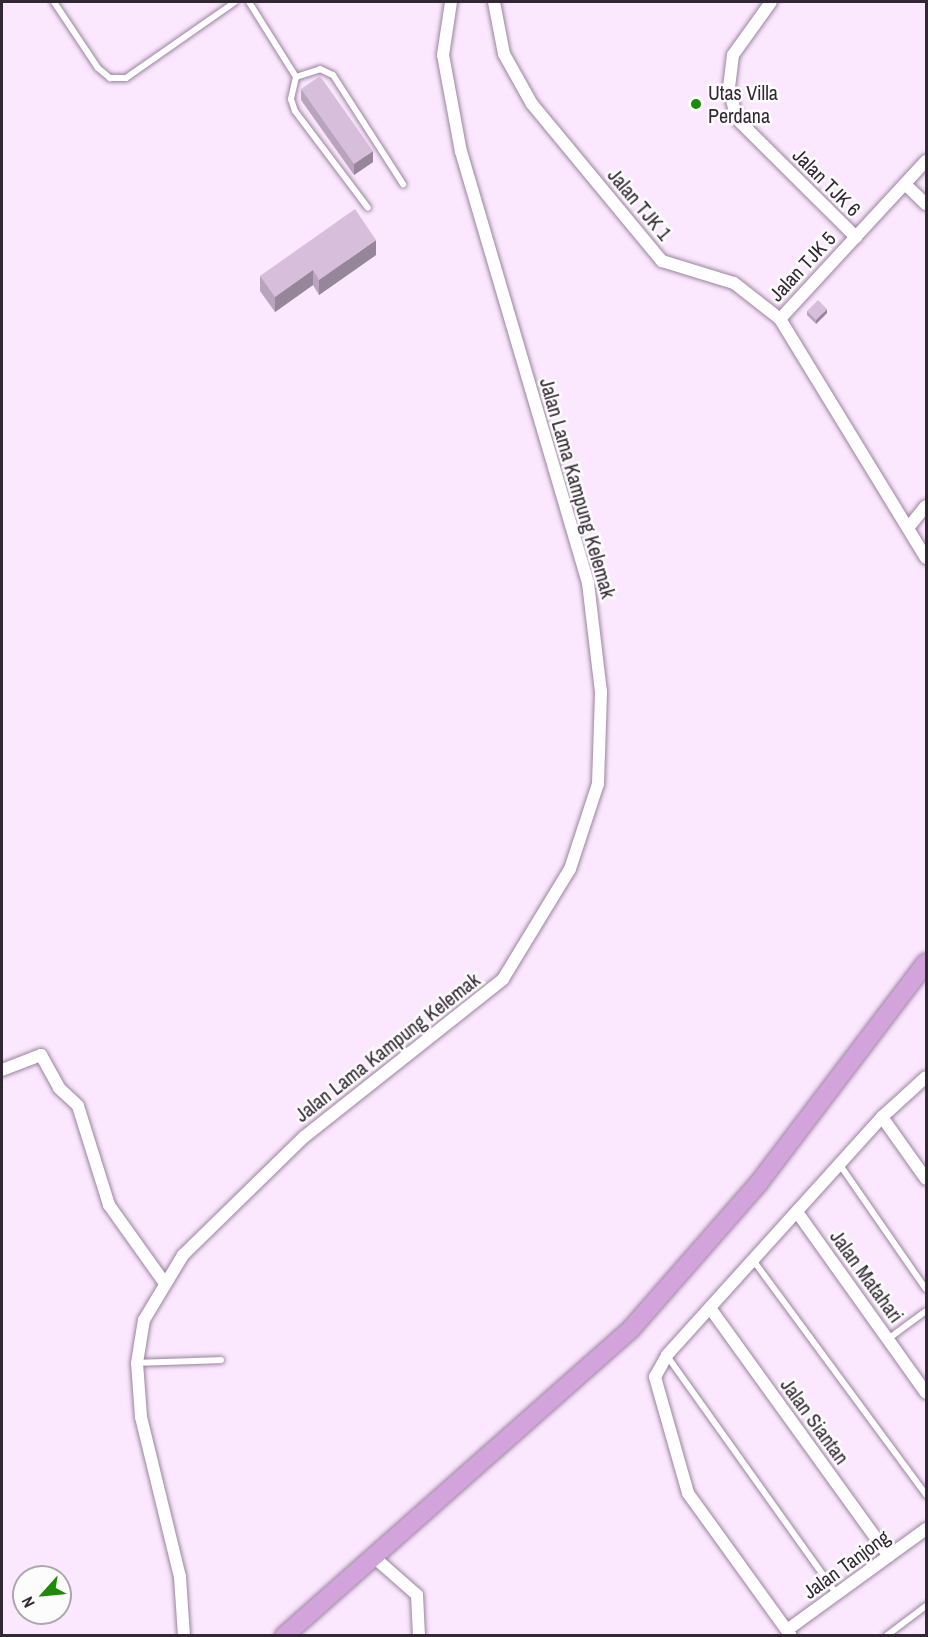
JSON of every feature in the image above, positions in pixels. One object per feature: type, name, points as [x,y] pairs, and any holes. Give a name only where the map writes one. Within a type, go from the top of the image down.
[{"type":"main road","points":[[284,1635],[375,1558],[631,1329],[758,1184],[927,963]]},
{"type":"street","name":"Jalan Lama Kampung Kelemak","points":[[184,1635],[180,1577],[152,1476],[137,1363],[144,1320],[164,1282],[183,1255],[320,1122],[453,1024],[503,979],[570,869],[597,784],[601,692],[588,583],[460,152],[443,55],[451,2]]},
{"type":"street","name":"Jalan TJK 1","points":[[494,2],[515,79],[650,249],[675,268],[734,283],[780,319],[927,558]]},
{"type":"street","name":"Jalan TJK 6","points":[[771,2],[733,55],[729,89],[737,119],[855,237]]},
{"type":"street","name":"Jalan TJK 5","points":[[780,319],[927,161]]},
{"type":"street","points":[[905,184],[927,204]]},
{"type":"street","points":[[908,528],[927,506]]},
{"type":"street","points":[[2,1070],[35,1053],[44,1059],[59,1089],[78,1106],[109,1205],[164,1282]]},
{"type":"street","points":[[789,1633],[679,1474],[655,1377],[667,1355],[882,1117],[927,1077]]},
{"type":"street","points":[[882,1117],[927,1179]]},
{"type":"street","name":"Jalan Matahari","points":[[797,1212],[927,1393]]},
{"type":"street","name":"Jalan Siantan","points":[[710,1308],[889,1556]]},
{"type":"street","name":"Jalan Tanjong","points":[[789,1633],[837,1594],[927,1529]]},
{"type":"street","points":[[375,1558],[417,1595],[419,1635]]},
{"type":"lane","points":[[54,2],[98,68],[110,78],[126,78],[235,2]]},
{"type":"lane","points":[[249,2],[296,77],[291,99],[295,111],[368,208]]},
{"type":"lane","points":[[296,77],[320,69],[333,75],[403,183]]},
{"type":"lane","points":[[840,1165],[927,1289]]},
{"type":"lane","points":[[753,1260],[927,1495]]},
{"type":"lane","points":[[888,1339],[927,1311]]},
{"type":"lane","points":[[667,1355],[837,1594]]},
{"type":"lane","points":[[137,1363],[221,1360]]},
{"type":"lane","points":[[886,1635],[927,1606]]},
{"type":"building","points":[[320,76],[373,151],[354,164],[301,89]]},
{"type":"building","points":[[355,209],[376,240],[319,280],[313,270],[275,297],[260,276]]},
{"type":"building","points":[[818,300],[827,309],[816,320],[807,311]]},
{"type":"place","name":"Utas Villa Perdana","points":[[696,104]]}]
